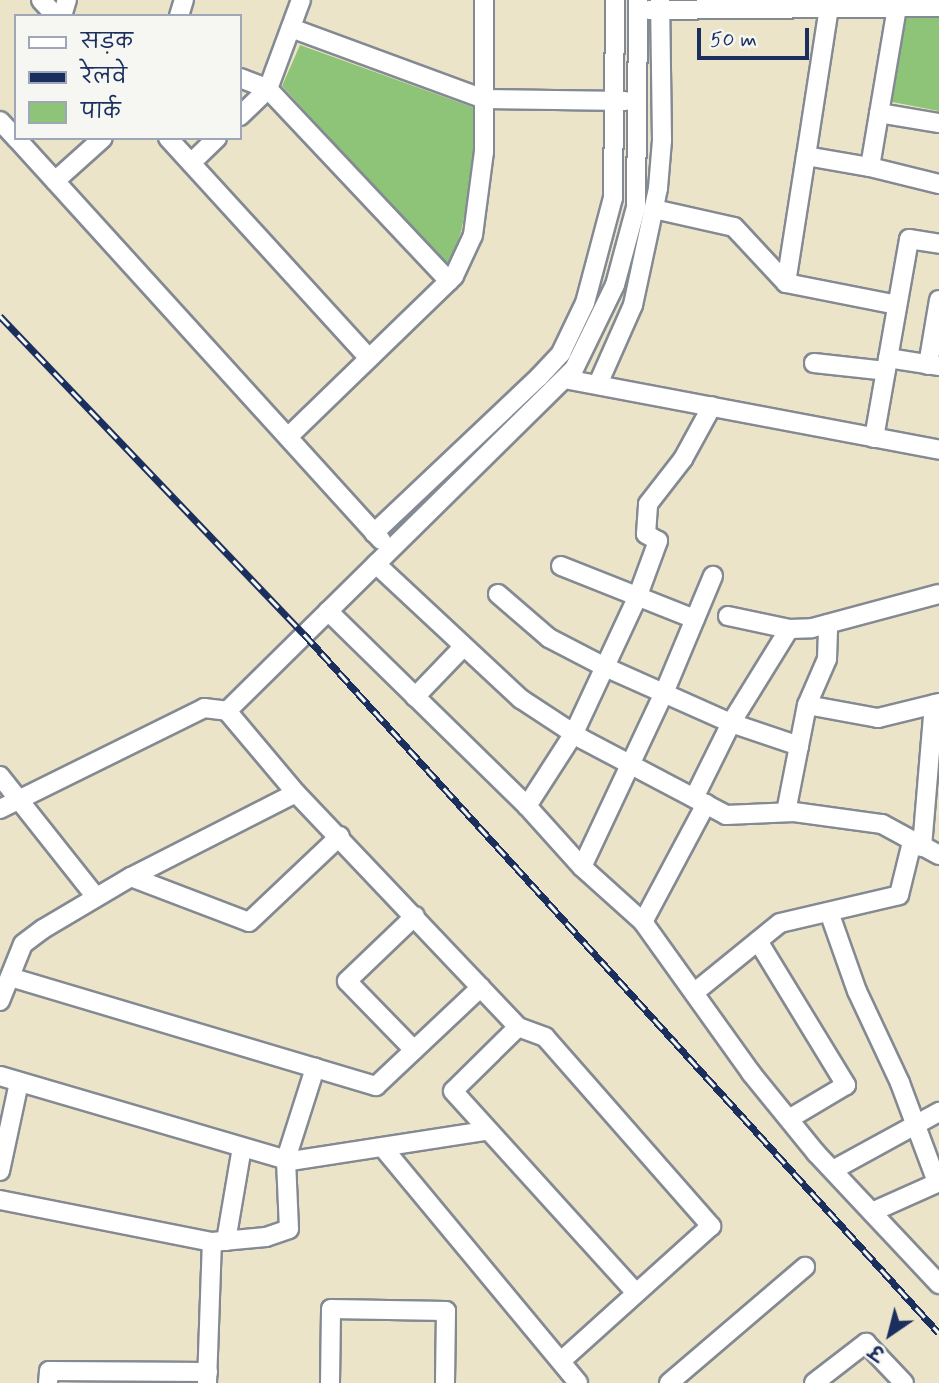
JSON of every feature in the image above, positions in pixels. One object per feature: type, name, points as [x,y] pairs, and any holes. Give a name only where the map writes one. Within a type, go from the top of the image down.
[{"type":"street","points":[[41,0],[54,14]]},
{"type":"street","points":[[242,114],[268,89],[301,0]]},
{"type":"street","points":[[288,437],[449,281],[473,235],[484,152],[484,0]]},
{"type":"street","points":[[374,533],[561,353],[585,303],[602,249],[613,198],[616,100],[614,0]]},
{"type":"street","points":[[227,711],[565,379],[606,307],[636,207],[640,103],[638,5],[810,4],[829,8],[851,4],[939,6]]},
{"type":"street","points":[[598,384],[633,305],[654,209],[662,140],[660,5]]},
{"type":"street","points":[[870,167],[897,7]]},
{"type":"street","points":[[786,283],[829,8]]},
{"type":"street","points":[[291,28],[484,99],[616,100],[640,103]]},
{"type":"street","points":[[242,79],[268,89],[449,281]]},
{"type":"street","points":[[879,113],[939,123]]},
{"type":"street","points":[[0,121],[14,136]]},
{"type":"street","points":[[18,140],[390,550]]},
{"type":"street","points":[[55,181],[101,140]]},
{"type":"street","points":[[170,140],[369,358]]},
{"type":"street","points":[[191,163],[215,140]]},
{"type":"street","points":[[806,156],[870,167],[939,184]]},
{"type":"street","points":[[654,209],[734,227],[786,283],[897,304]]},
{"type":"street","points":[[874,438],[909,239],[939,244]]},
{"type":"street","points":[[814,363],[933,365],[939,300]]},
{"type":"street","points":[[565,379],[939,450]]},
{"type":"street","points":[[527,806],[574,733],[637,598],[658,541],[646,534],[648,504],[683,459],[712,406]]},
{"type":"street","points":[[376,564],[462,648],[521,699],[574,733],[726,815],[786,812],[882,824],[939,855]]},
{"type":"street","points":[[561,566],[695,619]]},
{"type":"street","points":[[582,867],[664,693],[713,576]]},
{"type":"street","points":[[498,594],[549,638],[605,667],[730,723],[799,746]]},
{"type":"street","points":[[728,616],[789,629],[828,624],[939,594]]},
{"type":"street","points":[[328,611],[527,806],[582,867],[643,922],[789,1119],[872,1212],[932,1266],[939,1284]]},
{"type":"street","points":[[786,812],[807,705],[827,659],[828,624]]},
{"type":"street","points":[[643,922],[700,801],[730,723],[789,629]]},
{"type":"street","points":[[415,697],[462,648]]},
{"type":"street","points":[[695,992],[780,923],[899,895],[917,844],[937,704],[878,718],[807,705]]},
{"type":"street","points":[[0,809],[204,708],[227,711],[296,793],[340,836],[518,1027],[545,1037],[711,1226],[562,1360]]},
{"type":"street","points":[[0,776],[96,897]]},
{"type":"street","points":[[0,1001],[23,944],[131,877],[296,793]]},
{"type":"street","points":[[131,877],[249,922],[340,836]]},
{"type":"street","points":[[829,912],[857,991],[938,1182],[872,1212]]},
{"type":"street","points":[[414,1050],[347,981],[415,916]]},
{"type":"street","points":[[758,941],[846,1085],[789,1119]]},
{"type":"street","points":[[10,977],[376,1086],[481,987]]},
{"type":"street","points":[[518,1027],[453,1091],[485,1131],[635,1292]]},
{"type":"street","points":[[0,1199],[219,1241],[266,1237],[289,1229],[286,1159],[315,1068]]},
{"type":"street","points":[[0,1076],[286,1159],[384,1149],[485,1131]]},
{"type":"street","points":[[0,1171],[19,1082]]},
{"type":"street","points":[[832,1170],[939,1112]]},
{"type":"street","points":[[48,1383],[49,1371],[93,1377],[208,1378],[219,1241],[243,1147]]},
{"type":"street","points":[[384,1149],[562,1360],[578,1383]]},
{"type":"street","points":[[669,1383],[805,1267]]},
{"type":"street","points":[[330,1383],[331,1309],[446,1311],[445,1383]]},
{"type":"street","points":[[814,1383],[866,1343]]},
{"type":"street","points":[[866,1343],[887,1383]]},
{"type":"street","points":[[866,1343],[904,1383]]},
{"type":"green space","points":[[902,17],[939,17],[939,111],[887,101]]},
{"type":"green space","points":[[300,45],[475,108],[474,168],[461,232],[448,267],[282,86]]},
{"type":"railway","points":[[0,316],[304,634],[939,1333]]}]
